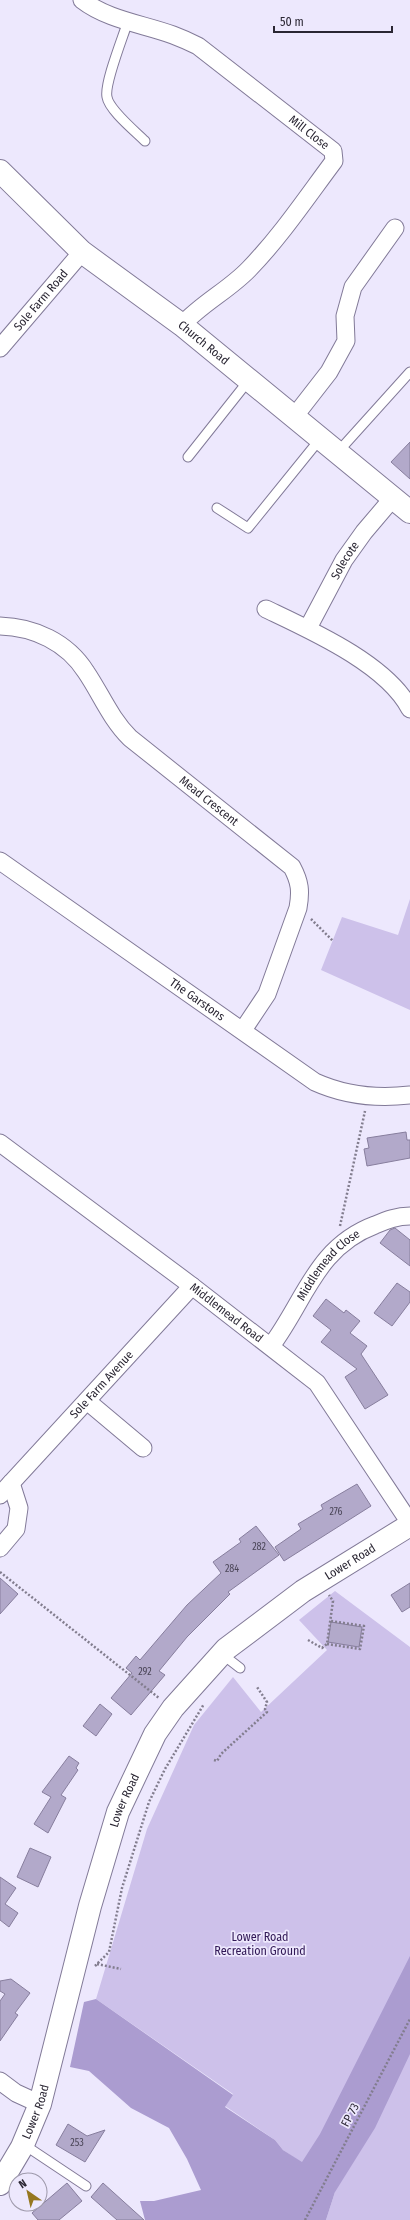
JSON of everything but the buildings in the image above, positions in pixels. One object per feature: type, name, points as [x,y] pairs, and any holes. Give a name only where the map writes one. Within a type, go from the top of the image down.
[{"type":"street","name":"Mill Close","points":[[82,0],[92,7],[128,21],[173,35],[198,46],[333,151],[334,161],[279,234],[249,270],[196,310],[182,325]]},
{"type":"street","name":"Church Road","points":[[0,171],[82,252],[140,296],[182,325],[410,512]]},
{"type":"street","points":[[294,417],[329,372],[346,341],[345,316],[353,287],[395,228]]},
{"type":"street","name":"Sole Farm Road","points":[[0,348],[82,252]]},
{"type":"street","name":"Solecote","points":[[308,628],[344,560],[364,532],[392,498]]},
{"type":"street","points":[[266,609],[308,628],[382,674],[410,709]]},
{"type":"street","name":"Mead Crescent","points":[[0,626],[17,626],[37,632],[56,642],[72,655],[86,671],[111,716],[130,738],[292,867],[299,880],[301,893],[298,906],[267,994],[243,1030]]},
{"type":"street","name":"The Garstons","points":[[0,861],[243,1030],[315,1082],[331,1089],[368,1097],[410,1096]]},
{"type":"street","name":"Middlemead Road","points":[[0,1143],[192,1286],[317,1383],[410,1524]]},
{"type":"street","name":"Middlemead Close","points":[[271,1346],[282,1332],[310,1280],[325,1261],[340,1246],[364,1229],[396,1216],[410,1216]]},
{"type":"street","name":"Sole Farm Avenue","points":[[0,1548],[16,1529],[19,1508],[6,1489],[192,1286]]},
{"type":"street","points":[[87,1401],[143,1448]]},
{"type":"street","name":"Lower Road","points":[[0,2184],[23,2144],[40,2104],[90,1906],[118,1812],[160,1728],[173,1708],[222,1654],[256,1625],[320,1581],[410,1524]]},
{"type":"street","points":[[0,2081],[16,2093],[40,2104]]},
{"type":"lane","points":[[128,21],[106,86],[107,98],[113,109],[145,141]]},
{"type":"lane","points":[[337,453],[410,372]]},
{"type":"lane","points":[[188,457],[249,380]]},
{"type":"lane","points":[[217,508],[248,528],[320,439]]},
{"type":"lane","points":[[222,1654],[240,1668]]},
{"type":"lane","points":[[23,2144],[86,2186]]},
{"type":"path","points":[[298,906],[333,941]]},
{"type":"path","points":[[340,1246],[339,1230],[368,1097]]},
{"type":"path","points":[[0,1572],[162,1700]]},
{"type":"path","points":[[308,1640],[322,1648],[327,1644],[333,1601],[320,1581]]},
{"type":"path","points":[[327,1644],[360,1649],[364,1626],[331,1621]]},
{"type":"path","points":[[214,1760],[217,1761],[221,1754],[267,1712],[265,1709],[267,1702],[257,1687]]},
{"type":"path","points":[[109,1952],[122,1888],[149,1802],[200,1709],[209,1698]]},
{"type":"path","points":[[97,1964],[121,1969]]},
{"type":"path","name":"FP 73","points":[[305,2220],[410,2019]]},
{"type":"green space","points":[[410,899],[410,1010],[321,970],[342,917],[398,935]]},
{"type":"green space","name":"Lower Road Recreation Ground","points":[[335,1591],[410,1647],[410,2220],[326,2220],[335,2192],[302,2163],[283,2150],[275,2140],[225,2106],[233,2094],[96,1999],[147,1829],[194,1725],[233,1677],[261,1712],[327,1650],[299,1620]]},
{"type":"shaded area","points":[[410,1956],[410,2054],[375,2128],[335,2192],[326,2220],[145,2220],[140,2201],[154,2201],[201,2190],[187,2159],[169,2128],[131,2108],[89,2071],[70,2067],[84,2002],[96,1999],[233,2095],[225,2107],[275,2140],[283,2150],[302,2162],[320,2134]]}]
